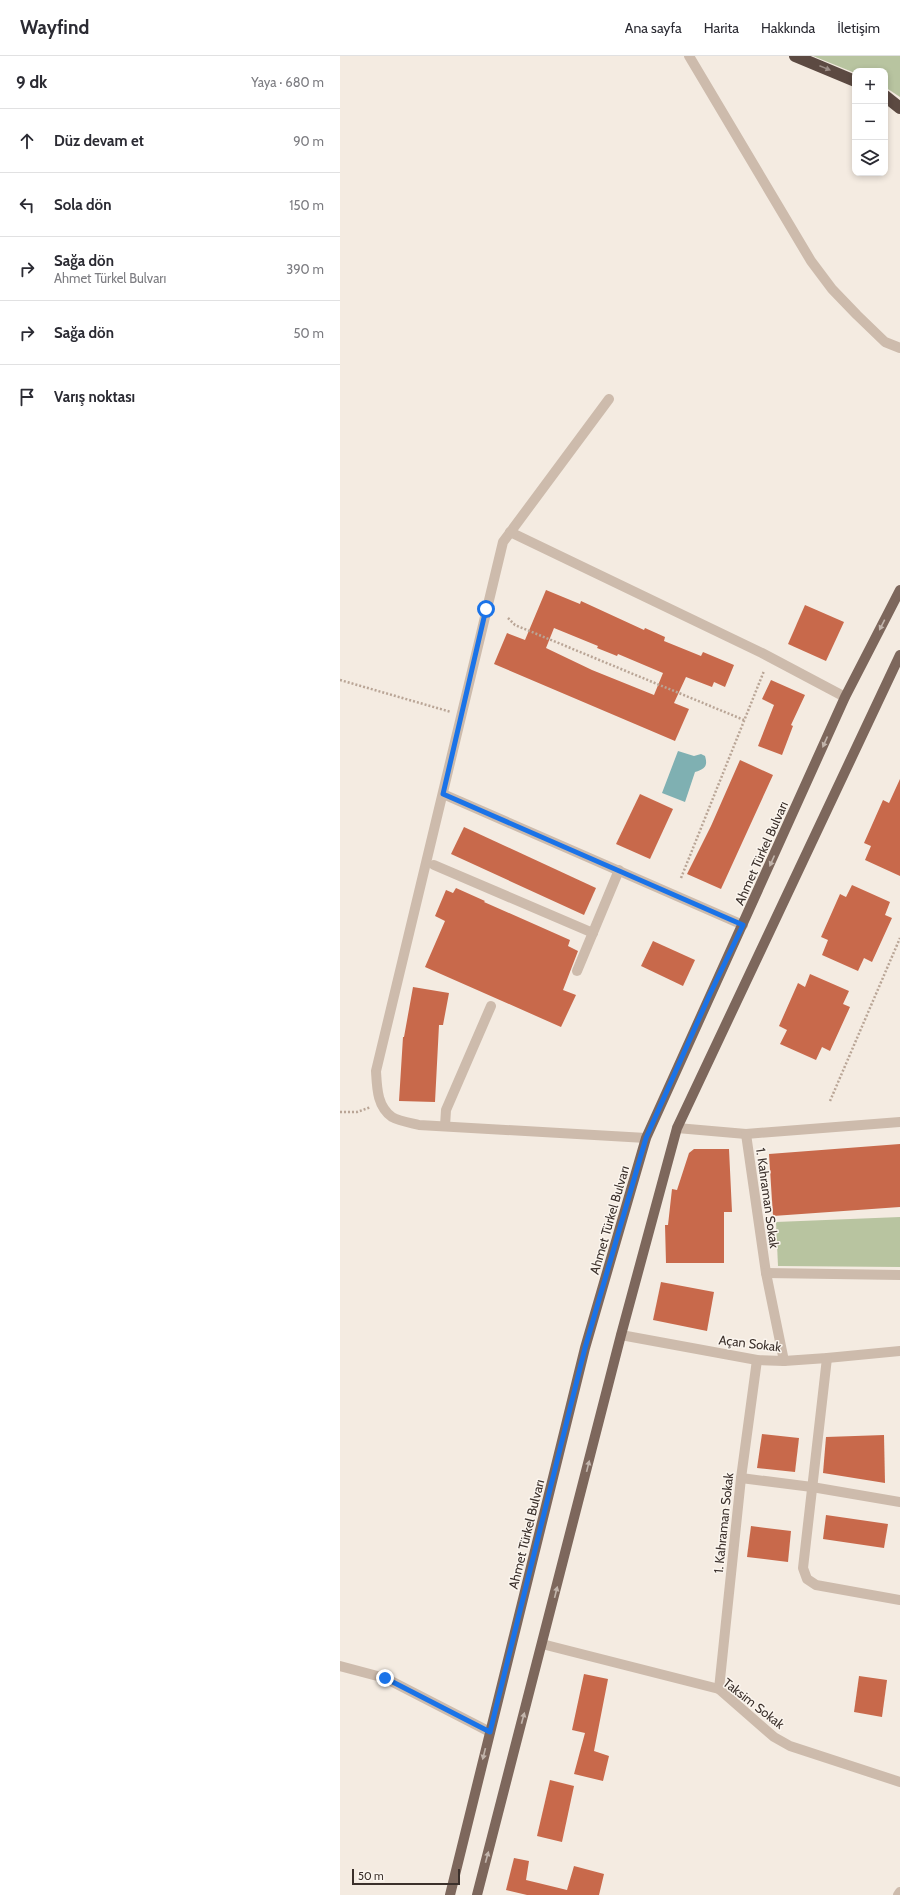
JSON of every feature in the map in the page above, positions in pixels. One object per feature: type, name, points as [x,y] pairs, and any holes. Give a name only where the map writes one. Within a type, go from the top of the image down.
[{"type":"highway","points":[[795,56],[852,80]]},
{"type":"highway","points":[[888,98],[900,108]]},
{"type":"main road","name":"Ahmet Türkel Bulvarı","points":[[450,1895],[585,1348],[646,1138],[845,697],[900,590]]},
{"type":"main road","points":[[477,1895],[621,1335],[677,1128],[900,655]]},
{"type":"street","points":[[689,56],[811,261],[832,289],[885,342],[900,348]]},
{"type":"street","points":[[885,342],[900,339]]},
{"type":"street","points":[[609,399],[503,542],[376,1071],[377,1092],[382,1104],[393,1117],[419,1125],[646,1138]]},
{"type":"street","points":[[510,532],[762,653],[845,697]]},
{"type":"street","points":[[443,794],[743,925]]},
{"type":"street","points":[[434,865],[592,933]]},
{"type":"street","points":[[577,971],[619,870]]},
{"type":"street","points":[[445,1126],[446,1110],[491,1006]]},
{"type":"street","points":[[677,1128],[746,1134],[900,1122]]},
{"type":"street","name":"1. Kahraman Sokak","points":[[746,1134],[766,1273],[784,1361]]},
{"type":"street","points":[[766,1273],[900,1275]]},
{"type":"street","name":"Açan Sokak","points":[[621,1335],[758,1360],[784,1361],[900,1351]]},
{"type":"street","points":[[827,1358],[803,1568],[807,1579],[816,1585],[900,1600]]},
{"type":"street","name":"1. Kahraman Sokak","points":[[719,1689],[741,1478],[758,1360]]},
{"type":"street","points":[[741,1478],[812,1487],[900,1502]]},
{"type":"street","name":"Taksim Sokak","points":[[542,1644],[719,1689],[774,1737],[790,1746],[900,1782]]},
{"type":"street","points":[[340,1666],[385,1678],[490,1732]]},
{"type":"path","points":[[508,618],[514,625],[744,720]]},
{"type":"path","points":[[681,878],[764,671]]},
{"type":"path","points":[[340,680],[462,715]]},
{"type":"path","points":[[830,1101],[900,938]]},
{"type":"path","points":[[340,1112],[357,1112],[382,1104]]},
{"type":"green space","points":[[813,56],[900,56],[900,97],[888,89],[888,68],[852,68],[852,72]]},
{"type":"green space","points":[[900,1217],[900,1267],[778,1266],[776,1222]]},
{"type":"water","points":[[678,751],[694,756],[701,754],[705,756],[706,759],[705,767],[695,772],[685,802],[662,793]]},
{"type":"building","points":[[546,590],[580,604],[581,601],[644,630],[645,628],[665,637],[664,641],[701,656],[703,652],[734,665],[725,687],[714,682],[712,687],[686,677],[674,703],[689,709],[675,741],[494,664],[507,633],[525,640]],"holes":[[[554,628],[598,646],[597,648],[617,656],[618,654],[663,673],[654,695],[592,670],[546,648]]]},
{"type":"building","points":[[805,605],[844,622],[826,661],[788,644]]},
{"type":"building","points":[[771,680],[805,695],[791,725],[793,726],[782,755],[758,746],[774,705],[762,699]]},
{"type":"building","points":[[740,760],[773,775],[721,889],[687,874],[711,826]]},
{"type":"building","points":[[900,779],[900,876],[865,860],[871,846],[864,843],[883,800],[889,803]]},
{"type":"building","points":[[640,794],[673,809],[650,859],[616,844]]},
{"type":"building","points":[[464,827],[596,888],[584,915],[451,854]]},
{"type":"building","points":[[852,885],[890,902],[885,915],[892,918],[872,962],[864,958],[858,971],[822,955],[828,940],[821,937],[840,894],[846,897]]},
{"type":"building","points":[[456,888],[570,940],[568,946],[578,951],[563,990],[576,995],[561,1027],[425,967],[445,921],[435,916],[446,890],[453,893]]},
{"type":"building","points":[[653,941],[695,960],[683,986],[641,966]]},
{"type":"building","points":[[810,974],[849,991],[843,1004],[850,1007],[830,1051],[822,1047],[816,1060],[780,1044],[787,1030],[779,1026],[798,983],[805,987]]},
{"type":"building","points":[[413,987],[449,993],[443,1025],[439,1025],[435,1102],[399,1101],[403,1037]]},
{"type":"building","points":[[900,1144],[900,1207],[773,1216],[769,1154]]},
{"type":"building","points":[[694,1149],[729,1149],[732,1212],[724,1212],[724,1263],[666,1263],[665,1225],[668,1225],[672,1189],[677,1190],[689,1153]]},
{"type":"building","points":[[661,1282],[714,1292],[707,1331],[653,1320]]},
{"type":"building","points":[[762,1434],[799,1438],[795,1472],[757,1468]]},
{"type":"building","points":[[884,1435],[885,1483],[823,1473],[826,1437]]},
{"type":"building","points":[[826,1515],[888,1524],[884,1548],[823,1539]]},
{"type":"building","points":[[751,1526],[791,1531],[788,1562],[747,1557]]},
{"type":"building","points":[[584,1674],[608,1679],[594,1751],[609,1756],[603,1781],[574,1774],[585,1733],[572,1730]]},
{"type":"building","points":[[859,1676],[887,1680],[882,1717],[854,1712]]},
{"type":"building","points":[[550,1780],[574,1786],[562,1842],[537,1836]]},
{"type":"building","points":[[514,1858],[529,1861],[526,1880],[567,1890],[574,1866],[604,1874],[599,1895],[527,1895],[506,1890]]},
{"type":"route","points":[[385,1678],[490,1732],[585,1348],[646,1138],[710,994],[743,925],[667,890],[443,794],[486,609]]}]
